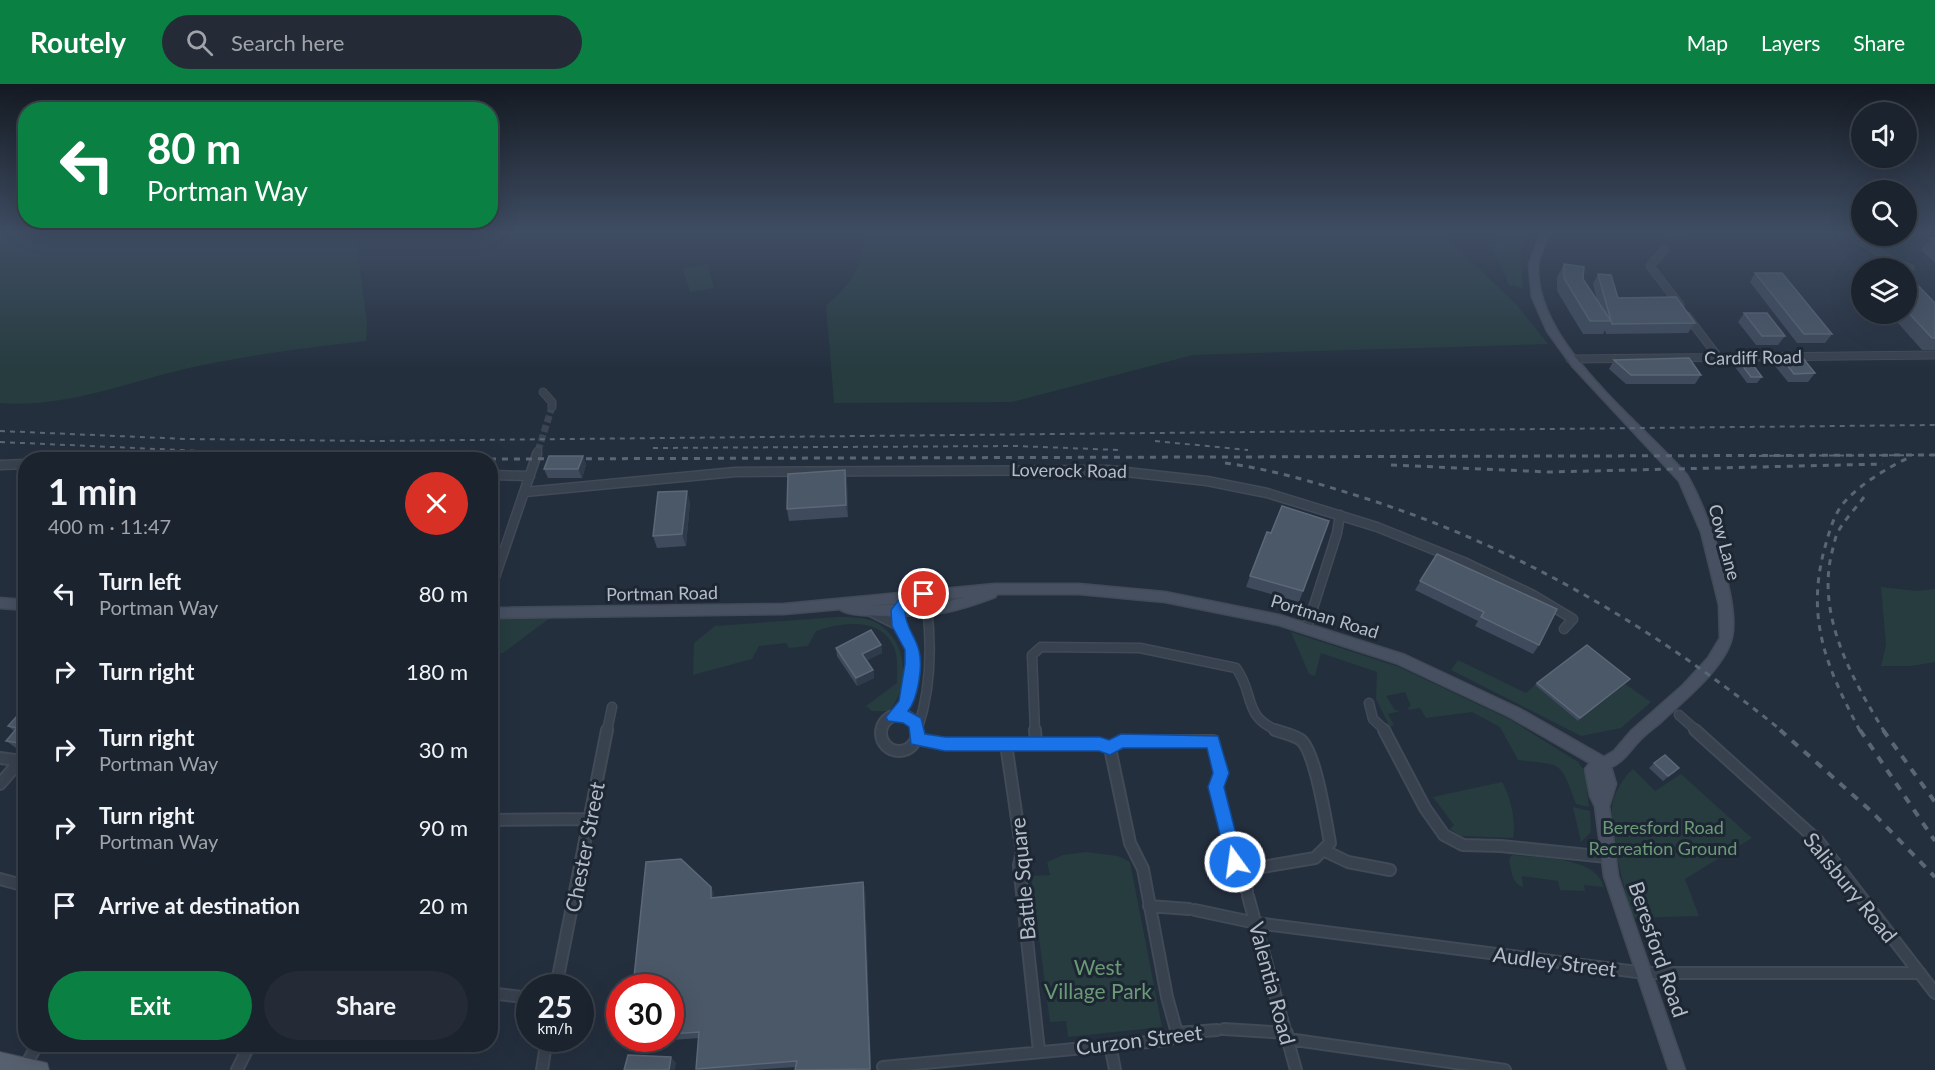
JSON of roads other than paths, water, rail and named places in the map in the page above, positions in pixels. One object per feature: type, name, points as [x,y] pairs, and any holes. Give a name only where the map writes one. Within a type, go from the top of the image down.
[{"type":"main road","points":[[0,1061],[33,1068]]},
{"type":"street","name":"Cow Lane","points":[[1535,277],[1538,297],[1550,327],[1570,359],[1671,464],[1689,488],[1708,534],[1727,626],[1726,639],[1712,662],[1614,759],[1602,764]]},
{"type":"street","points":[[1658,277],[1719,357]]},
{"type":"street","name":"Cardiff Road","points":[[1570,359],[1935,355]]},
{"type":"street","points":[[543,392],[552,402],[552,407]]},
{"type":"street","points":[[498,569],[538,451]]},
{"type":"street","points":[[0,465],[18,464]]},
{"type":"street","name":"Loverock Road","points":[[525,492],[597,487],[701,473],[1108,470],[1161,474],[1236,486],[1330,510],[1362,521],[1440,552],[1533,595],[1573,619],[1564,629]]},
{"type":"street","points":[[498,476],[530,476]]},
{"type":"street","points":[[1307,627],[1337,533],[1340,515]]},
{"type":"street","name":"Portman Road","points":[[498,613],[704,611],[833,606],[974,590],[1013,589],[1079,589],[1165,597],[1226,608],[1307,627],[1400,659],[1465,687],[1515,713],[1602,764]]},
{"type":"street","name":"Portman Road","points":[[833,606],[870,612],[946,607],[1013,589]]},
{"type":"street","points":[[870,612],[899,626],[909,640],[913,664],[906,704],[893,717],[885,721],[879,730],[884,744],[900,750],[909,747],[917,739],[928,690],[930,627],[927,608],[922,602],[909,597],[898,610],[899,626]]},
{"type":"street","points":[[0,603],[18,604]]},
{"type":"street","points":[[930,627],[946,607]]},
{"type":"street","points":[[1036,744],[1032,655],[1041,648],[1140,648],[1236,668],[1244,677],[1252,710],[1262,722],[1281,735],[1300,740],[1305,745],[1313,768],[1330,843],[1325,851],[1316,858],[1239,871]]},
{"type":"street","points":[[1369,704],[1368,711],[1375,723],[1386,731],[1429,815],[1444,835],[1463,845],[1501,846],[1607,857]]},
{"type":"street","name":"Chester Street","points":[[559,974],[612,707]]},
{"type":"street","name":"Salisbury Road","points":[[1679,715],[1818,842],[1935,993]]},
{"type":"street","points":[[893,717],[911,719],[918,728]]},
{"type":"street","points":[[917,739],[945,744],[1100,744],[1110,748],[1130,843],[1141,863],[1177,1033]]},
{"type":"street","name":"Valentia Road","points":[[1110,748],[1121,741],[1213,741],[1221,773],[1216,787],[1239,871],[1257,923],[1296,1070]]},
{"type":"street","name":"Battle Square","points":[[1006,744],[1022,853],[1019,865],[1039,1051]]},
{"type":"street","points":[[0,758],[18,760]]},
{"type":"street","name":"Beresford Road","points":[[1602,764],[1611,778],[1602,806],[1607,857],[1677,1070]]},
{"type":"street","points":[[0,784],[18,766]]},
{"type":"street","points":[[498,820],[590,819]]},
{"type":"street","points":[[1325,851],[1356,864],[1390,870]]},
{"type":"street","points":[[0,879],[18,884]]},
{"type":"street","name":"Audley Street","points":[[1149,906],[1192,909],[1257,923],[1645,973],[1920,973]]},
{"type":"street","points":[[498,994],[516,996]]},
{"type":"street","name":"Curzon Street","points":[[883,1068],[1169,1040],[1177,1033],[1220,1029],[1288,1036],[1504,1070]]},
{"type":"street","points":[[1110,1044],[1115,1070]]},
{"type":"street","points":[[33,1068],[36,1052]]},
{"type":"street","points":[[237,1070],[246,1052]]},
{"type":"street","points":[[542,1070],[545,1052]]},
{"type":"tunnel","points":[[538,451],[552,407]]},
{"type":"railway","points":[[0,431],[187,439],[374,441],[1935,425]]},
{"type":"railway","points":[[1155,441],[1248,450]]},
{"type":"railway","points":[[0,442],[225,452]]},
{"type":"railway","points":[[653,448],[1017,446],[1118,450]]},
{"type":"railway","points":[[498,459],[1935,455],[1739,456]]},
{"type":"railway","points":[[1860,731],[1838,686],[1823,642],[1817,597],[1819,573],[1830,531],[1842,505],[1873,478],[1910,457]]},
{"type":"railway","points":[[1225,463],[1292,476],[1358,496],[1416,516],[1527,564],[1581,593],[1684,657],[1782,731]]},
{"type":"railway","points":[[1391,465],[1549,472],[1883,464]]},
{"type":"railway","points":[[1864,497],[1836,535],[1828,576],[1829,599],[1833,623],[1849,668],[1884,731]]},
{"type":"railway","points":[[1780,730],[1872,812],[1935,877]]},
{"type":"railway","points":[[1860,730],[1935,841]]},
{"type":"railway","points":[[1883,730],[1935,802]]},
{"type":"park label","name":"Beresford Road Recreation Ground","points":[[1663,837]]},
{"type":"park label","name":"West Village Park","points":[[1098,978]]}]
